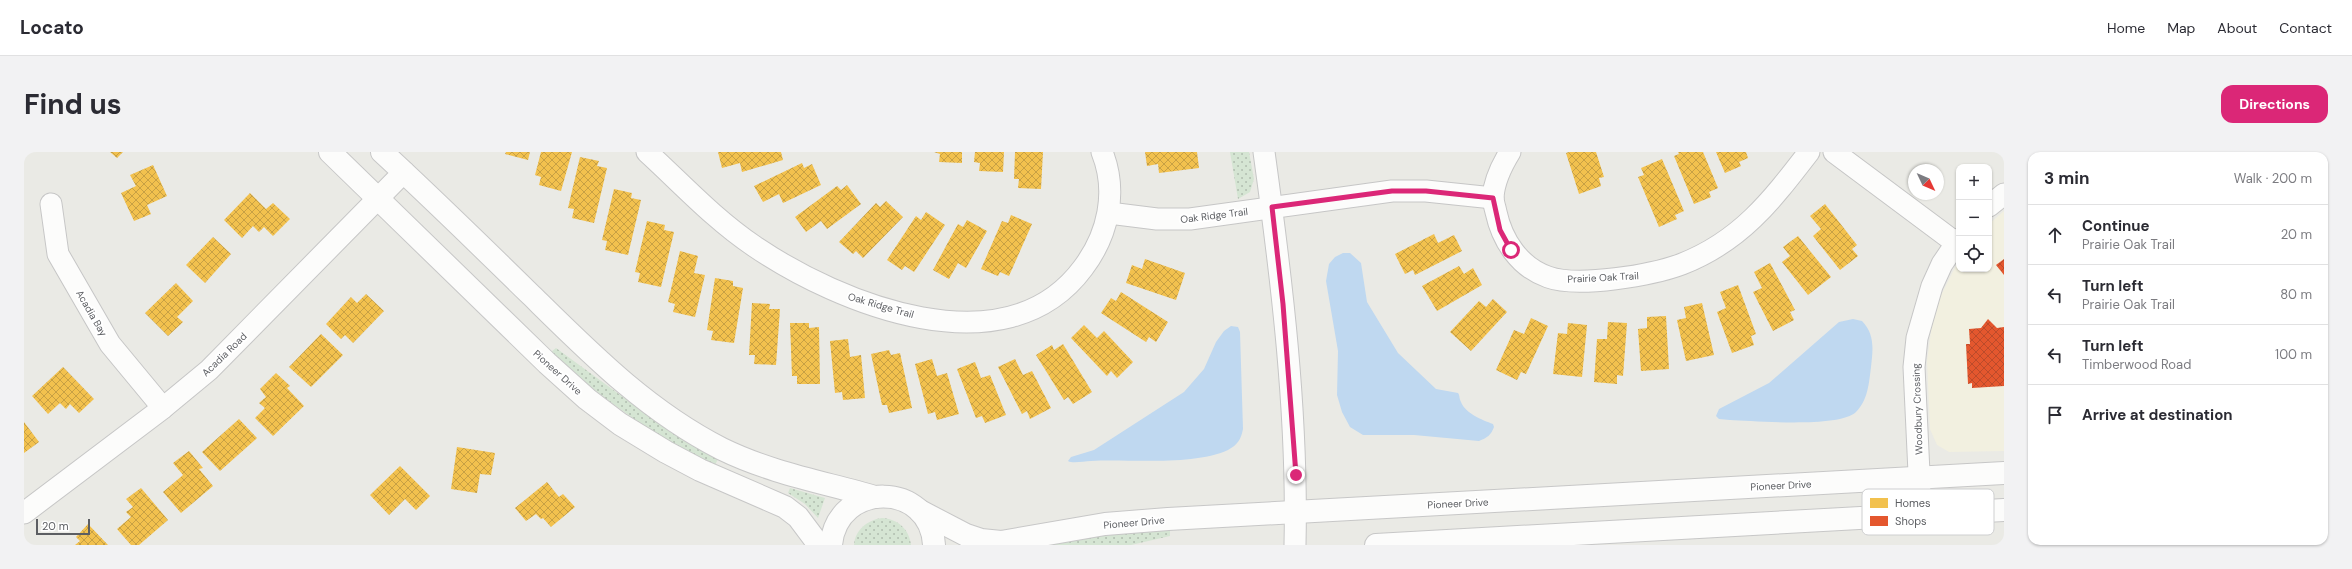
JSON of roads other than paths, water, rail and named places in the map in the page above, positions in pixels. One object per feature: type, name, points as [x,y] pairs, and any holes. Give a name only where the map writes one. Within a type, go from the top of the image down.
[{"type":"street","name":"Pioneer Drive","points":[[330,152],[547,363],[597,406],[646,440],[679,459],[785,507],[798,517],[819,545]]},
{"type":"street","points":[[382,152],[612,373],[671,419],[723,449],[760,465],[807,480],[875,497]]},
{"type":"street","name":"Oak Ridge Trail","points":[[647,152],[726,225],[787,266],[827,287],[875,305],[945,320],[974,322],[1001,320],[1019,315],[1048,301],[1071,283],[1090,259],[1103,233],[1109,213],[1108,178],[1102,152]]},
{"type":"street","points":[[1264,152],[1272,207],[1288,372],[1296,475],[1295,545]]},
{"type":"street","name":"Prairie Oak Trail","points":[[1510,152],[1499,175],[1493,198],[1500,230],[1511,250],[1529,266],[1548,277],[1573,281],[1634,277],[1683,264],[1732,238],[1754,219],[1772,200],[1809,152]]},
{"type":"street","points":[[1834,152],[1956,240]]},
{"type":"street","name":"Acadia Road","points":[[24,513],[163,408],[209,370],[404,172]]},
{"type":"street","points":[[1272,207],[1392,191],[1426,191],[1493,198]]},
{"type":"street","points":[[1992,204],[2004,194]]},
{"type":"street","name":"Acadia Bay","points":[[51,204],[58,254],[110,344],[163,408]]},
{"type":"street","name":"Oak Ridge Trail","points":[[1109,213],[1176,220],[1272,207]]},
{"type":"street","name":"Woodbury Crossing","points":[[1920,489],[1914,367],[1917,338],[1932,286],[1956,243]]},
{"type":"street","name":"Pioneer Drive","points":[[875,497],[896,498],[906,501],[920,511],[966,535],[986,541],[1001,542],[1120,523],[2004,473]]},
{"type":"street","points":[[832,545],[836,526],[844,514],[861,501],[875,497]]},
{"type":"street","points":[[1994,511],[2004,510]]},
{"type":"street","points":[[920,511],[931,528],[934,545]]},
{"type":"street","points":[[1376,545],[1862,519]]},
{"type":"water","points":[[1343,253],[1350,253],[1361,263],[1367,302],[1398,353],[1436,389],[1458,393],[1466,410],[1493,424],[1494,427],[1492,432],[1488,436],[1479,441],[1414,435],[1363,435],[1350,427],[1342,412],[1337,395],[1338,351],[1326,281],[1329,264],[1335,257]]},
{"type":"water","points":[[1853,319],[1862,321],[1869,331],[1872,342],[1872,361],[1867,391],[1863,402],[1856,412],[1847,417],[1816,422],[1730,420],[1719,419],[1716,416],[1719,409],[1769,383],[1839,322]]},
{"type":"water","points":[[1231,326],[1238,327],[1240,332],[1243,429],[1240,439],[1234,446],[1214,455],[1180,460],[1068,461],[1071,457],[1094,450],[1184,392],[1204,369],[1216,342],[1224,331]]}]
